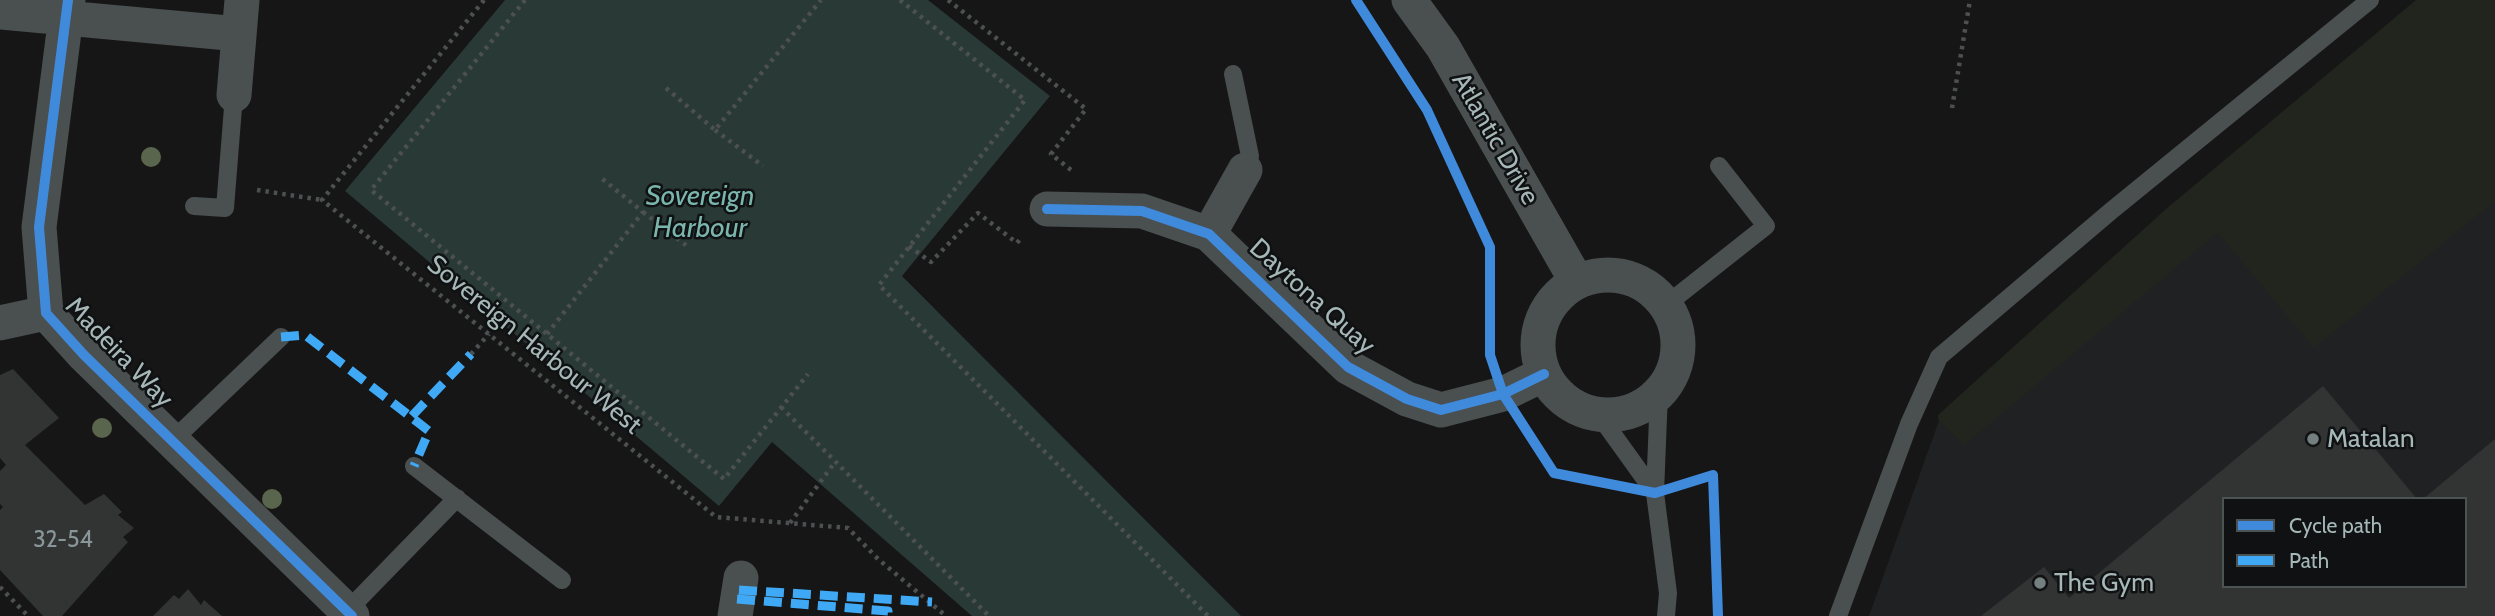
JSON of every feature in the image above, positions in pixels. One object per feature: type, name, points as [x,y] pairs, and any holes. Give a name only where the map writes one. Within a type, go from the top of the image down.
[{"type":"street","name":"Atlantic Drive","points":[[1409,0],[1443,47],[1577,282]]},
{"type":"street","name":"Madeira Way","points":[[67,10],[39,227],[46,313],[172,441],[349,613]]},
{"type":"street","points":[[0,12],[244,10],[234,95]]},
{"type":"street","points":[[1209,234],[1245,170]]},
{"type":"street","name":"Daytona Quay","points":[[1047,209],[1142,211],[1209,234],[1348,367],[1407,399],[1441,410],[1503,394],[1544,374]]},
{"type":"street","points":[[1616,275],[1636,280],[1652,290],[1666,305],[1676,327],[1678,350],[1673,373],[1659,393],[1642,406],[1621,414],[1599,415],[1576,408],[1558,394],[1544,374],[1539,353],[1543,321],[1559,294],[1577,282],[1596,276],[1616,275]]},
{"type":"street","points":[[0,323],[46,313]]},
{"type":"street","points":[[735,616],[741,578]]},
{"type":"lane","points":[[1838,616],[1909,424],[1939,357],[2111,211],[2370,0]]},
{"type":"lane","points":[[1233,74],[1250,156],[1245,170]]},
{"type":"lane","points":[[194,206],[225,208],[234,95]]},
{"type":"lane","points":[[1666,305],[1766,226],[1719,166]]},
{"type":"lane","name":"Madeira Way","points":[[172,441],[281,337]]},
{"type":"lane","points":[[1659,393],[1655,493],[1668,593],[1666,616]]},
{"type":"lane","points":[[1599,415],[1655,493]]},
{"type":"lane","points":[[414,466],[562,580]]},
{"type":"lane","name":"Madeira Way","points":[[349,613],[457,498]]},
{"type":"path","points":[[257,177],[256,190],[321,200],[484,0]]},
{"type":"path","points":[[526,0],[371,190],[723,479],[808,374]]},
{"type":"path","points":[[715,130],[821,0]]},
{"type":"path","points":[[900,0],[1025,100],[879,285],[1208,616]]},
{"type":"path","points":[[948,0],[1086,109],[1051,154],[1072,172]]},
{"type":"path","points":[[1952,108],[1970,0]]},
{"type":"path","points":[[666,88],[763,166]]},
{"type":"path","points":[[600,177],[687,246]]},
{"type":"path","points":[[909,246],[930,262],[978,213],[1017,243],[1047,209]]},
{"type":"path","points":[[547,334],[643,212]]},
{"type":"path","points":[[471,354],[489,334]]},
{"type":"path","points":[[781,407],[989,616]]},
{"type":"path","points":[[790,523],[835,461]]},
{"type":"path","points":[[0,587],[28,616]]},
{"type":"shaded area","points":[[2416,0],[2495,0],[2495,201],[2314,348],[2220,235],[2216,234],[1964,445],[1938,419],[1938,415],[2166,209]]},
{"type":"shaded area","points":[[2495,0],[2495,616],[1869,616],[1940,418]]},
{"type":"water","name":"Sovereign Harbour","points":[[505,0],[928,0],[1050,96],[902,276],[1241,616],[972,616],[772,442],[719,506],[345,191]]},
{"type":"building","points":[[13,369],[59,418],[25,445],[85,505],[104,494],[122,512],[118,515],[134,528],[123,537],[128,542],[62,616],[43,616],[0,570],[0,510],[3,507],[0,504],[0,471],[6,465],[0,458],[0,375]]},
{"type":"building","points":[[2323,386],[2415,497],[2222,497],[2222,588],[2467,588],[2467,497],[2425,497],[2495,439],[2495,616],[1981,616],[2044,567],[2069,598]]},
{"type":"building","points":[[188,589],[201,605],[204,600],[222,616],[153,616],[174,595],[179,599]]},
{"type":"marked path","points":[[281,337],[305,335],[429,431],[414,466]]},
{"type":"marked path","points":[[412,416],[471,354]]},
{"type":"marked path","points":[[739,590],[932,602]]},
{"type":"marked path","points":[[737,599],[888,611],[888,616]]},
{"type":"cycle path","points":[[68,0],[39,227],[46,313],[84,355],[352,616]]},
{"type":"cycle path","points":[[1356,0],[1427,110],[1490,247],[1490,355],[1503,394],[1554,473],[1655,493],[1713,475],[1718,616]]},
{"type":"cycle path","points":[[1047,209],[1142,211],[1209,234],[1348,367],[1407,399],[1441,410],[1503,394],[1544,374]]},
{"type":"place","name":"Matalan","points":[[2313,439]]},
{"type":"place","name":"The Gym","points":[[2040,583]]}]
